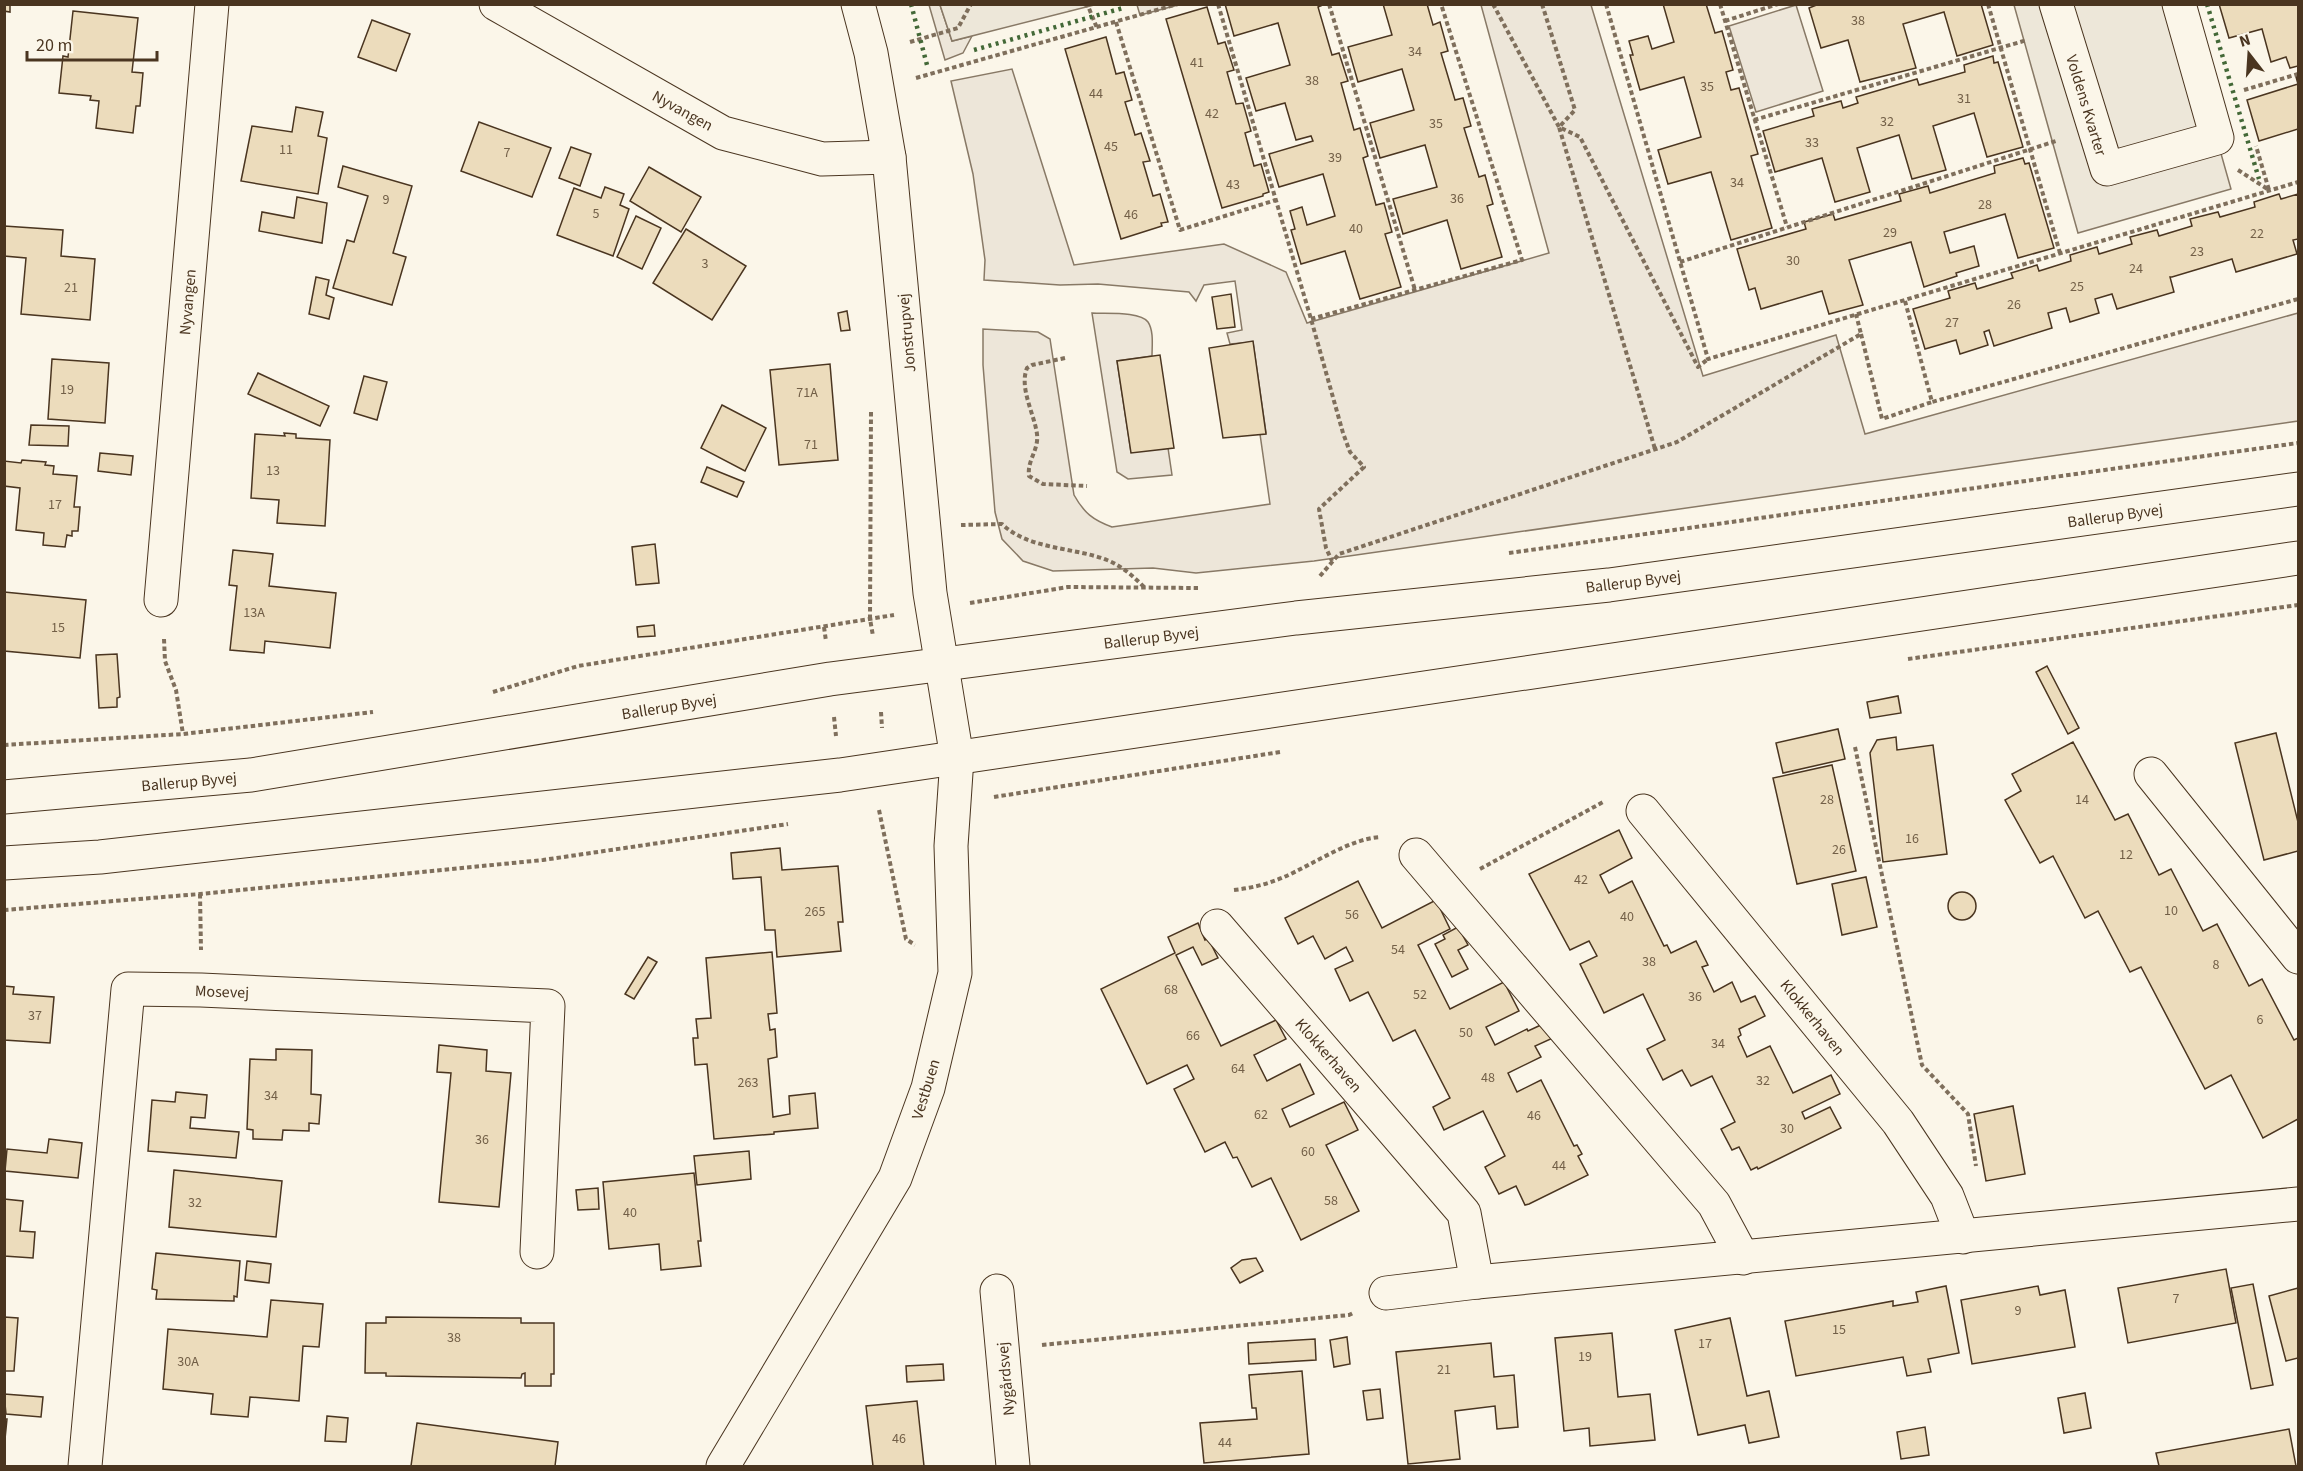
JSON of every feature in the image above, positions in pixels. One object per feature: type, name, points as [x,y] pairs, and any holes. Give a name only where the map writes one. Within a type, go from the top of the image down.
[{"type":"street","name":"Nyvangen","points":[[161,600],[212,4]]},
{"type":"street","name":"Nyvangen","points":[[496,4],[723,133],[822,159],[889,158]]},
{"type":"street","name":"Jonstrupvej","points":[[858,4],[871,52],[889,158],[932,609],[943,664]]},
{"type":"street","name":"Voldens Kvarter","points":[[2056,4],[2107,169],[2217,138],[2179,4]]},
{"type":"street","name":"Ballerup Byvej","points":[[4,797],[251,775],[830,679],[1296,618],[1609,585],[2298,489]]},
{"type":"street","points":[[4,863],[112,856],[840,775],[2298,558]]},
{"type":"street","name":"Vestbuen","points":[[723,1467],[895,1178],[928,1088],[955,973],[951,846],[957,759],[943,664]]},
{"type":"street","points":[[2151,774],[2298,957]]},
{"type":"street","name":"Klokkerhaven","points":[[1643,811],[1898,1122],[1947,1196],[1963,1236]]},
{"type":"street","points":[[1416,855],[1714,1204],[1743,1258]]},
{"type":"street","name":"Klokkerhaven","points":[[1217,926],[1464,1212],[1477,1282]]},
{"type":"street","name":"Mosevej","points":[[85,1467],[128,989],[201,990],[549,1006],[537,1252]]},
{"type":"street","points":[[1386,1293],[1477,1282],[2298,1204]]},
{"type":"street","name":"Nygårdsvej","points":[[997,1292],[1013,1467]]},
{"type":"path","points":[[871,52],[958,28],[971,4]]},
{"type":"path","points":[[1084,4],[1088,6],[1097,28]]},
{"type":"path","points":[[877,89],[1178,4]]},
{"type":"path","points":[[1218,4],[1343,433],[1350,452],[1364,467],[1319,509],[1326,548],[1332,562]]},
{"type":"path","points":[[1329,4],[1414,290]]},
{"type":"path","points":[[1311,319],[1522,260],[1441,4]]},
{"type":"path","points":[[1493,4],[1559,127],[1655,449]]},
{"type":"path","points":[[1542,4],[1575,110],[1559,127]]},
{"type":"path","points":[[1606,4],[1708,359]]},
{"type":"path","points":[[1720,4],[1787,227]]},
{"type":"path","points":[[1725,21],[1778,4]]},
{"type":"path","points":[[1988,4],[2060,253]]},
{"type":"path","points":[[1116,22],[1180,230],[1276,200]]},
{"type":"path","points":[[1754,120],[2001,48]]},
{"type":"path","points":[[2206,100],[2298,74]]},
{"type":"path","points":[[1559,127],[1580,137],[1698,367],[1708,359],[2298,182]]},
{"type":"path","points":[[1680,261],[2094,128]]},
{"type":"path","points":[[1856,314],[1882,419],[1932,402],[2298,299]]},
{"type":"path","points":[[1905,301],[1932,402]]},
{"type":"path","points":[[1318,579],[1339,554],[1677,442],[1861,334]]},
{"type":"path","points":[[1065,358],[1032,365],[1027,368],[1025,374],[1028,400],[1037,434],[1037,448],[1029,464],[1029,476],[1043,484],[1087,486]]},
{"type":"path","points":[[924,526],[1002,524],[1009,531],[1030,539],[1108,560],[1126,570],[1145,588]]},
{"type":"path","points":[[165,661],[176,690],[183,734]]},
{"type":"path","points":[[1855,747],[1923,1065],[1968,1114],[1976,1169]]},
{"type":"path","points":[[1445,888],[1601,802],[1624,797],[1643,811]]},
{"type":"path","points":[[1217,926],[1203,909],[1230,891],[1261,886],[1287,876],[1333,852],[1379,836],[1416,855]]},
{"type":"path","points":[[200,894],[201,990]]},
{"type":"path","points":[[1002,1349],[1349,1315],[1386,1293]]},
{"type":"shaded area","points":[[940,4],[1094,5],[952,41]]},
{"type":"shaded area","points":[[1137,4],[1178,5],[1140,15]]},
{"type":"shaded area","points":[[929,5],[940,5],[952,41],[972,36],[963,53],[945,60]]},
{"type":"shaded area","points":[[1481,5],[1591,5],[1703,376],[1836,335],[1865,434],[2298,313],[2298,421],[1314,561],[1196,573],[1153,568],[1053,571],[1023,561],[1002,539],[995,512],[983,365],[983,329],[1038,332],[1050,339],[1074,495],[1081,507],[1090,515],[1099,522],[1112,527],[1270,504],[1260,434],[1266,433],[1253,342],[1230,344],[1227,333],[1242,330],[1235,281],[1204,285],[1196,301],[1189,292],[1098,284],[1060,285],[984,280],[985,260],[973,174],[951,81],[1012,69],[1074,265],[1224,244],[1286,272],[1307,323],[1549,253]]},
{"type":"shaded area","points":[[1796,5],[1823,91],[1756,112],[1729,26]]},
{"type":"shaded area","points":[[2014,5],[2179,5],[2231,189],[2078,233]]},
{"type":"shaded area","points":[[1092,313],[1138,316],[1144,318],[1150,326],[1152,356],[1117,361],[1131,452],[1168,448],[1172,475],[1128,479],[1117,472]]},
{"type":"building","points":[[4,4],[10,4],[10,12],[4,11]]},
{"type":"building","points":[[1225,4],[1325,4],[1318,7],[1332,55],[1339,53],[1348,81],[1341,83],[1354,130],[1360,128],[1368,156],[1363,158],[1376,205],[1384,203],[1392,232],[1385,234],[1401,287],[1360,299],[1345,251],[1301,264],[1291,230],[1295,229],[1290,211],[1302,207],[1307,225],[1335,216],[1323,174],[1279,187],[1269,154],[1313,141],[1311,136],[1296,140],[1285,103],[1256,111],[1246,78],[1290,65],[1278,23],[1234,36]]},
{"type":"building","points":[[1383,4],[1427,4],[1433,25],[1440,22],[1448,51],[1441,53],[1455,100],[1463,98],[1471,126],[1464,128],[1479,177],[1485,175],[1493,204],[1487,206],[1502,257],[1461,269],[1447,220],[1403,234],[1393,199],[1437,187],[1425,145],[1380,158],[1370,123],[1414,110],[1402,69],[1358,82],[1348,47],[1392,35]]},
{"type":"building","points":[[1663,4],[1706,4],[1715,33],[1722,31],[1733,70],[1726,72],[1731,90],[1739,88],[1758,154],[1751,156],[1772,228],[1731,240],[1711,172],[1668,184],[1658,150],[1701,137],[1684,77],[1640,90],[1630,55],[1633,55],[1629,41],[1648,36],[1652,49],[1674,42]]},
{"type":"building","points":[[1819,4],[1981,4],[1993,45],[1957,56],[1944,12],[1903,24],[1916,68],[1860,82],[1848,40],[1821,48],[1809,8]]},
{"type":"building","points":[[2219,4],[2298,4],[2298,66],[2290,68],[2286,57],[2271,62],[2262,29],[2229,38]]},
{"type":"building","points":[[1207,7],[1218,44],[1225,42],[1234,70],[1227,72],[1236,104],[1243,103],[1251,131],[1245,133],[1254,166],[1261,164],[1269,192],[1263,196],[1222,208],[1166,19]]},
{"type":"building","points":[[73,11],[138,18],[132,72],[143,73],[140,106],[136,106],[133,133],[96,128],[99,101],[90,100],[91,96],[59,93],[63,56],[68,57]]},
{"type":"building","points":[[372,20],[410,34],[396,71],[358,57]]},
{"type":"building","points":[[1106,37],[1116,74],[1124,72],[1132,100],[1125,102],[1135,135],[1141,133],[1150,161],[1143,162],[1153,196],[1160,194],[1168,222],[1121,239],[1065,49]]},
{"type":"building","points":[[1993,56],[1994,63],[1998,62],[2023,147],[1987,157],[1974,113],[1933,126],[1946,170],[1912,179],[1899,135],[1857,148],[1870,192],[1835,202],[1822,158],[1775,172],[1763,131],[1814,116],[1812,109],[1841,101],[1843,108],[1858,103],[1856,97],[1917,79],[1919,85],[1965,72],[1964,65]]},
{"type":"building","points":[[2298,84],[2298,129],[2259,141],[2247,100]]},
{"type":"building","points":[[296,107],[323,112],[318,136],[327,138],[318,194],[241,181],[252,126],[292,132]]},
{"type":"building","points":[[479,122],[551,148],[532,197],[461,171]]},
{"type":"building","points":[[571,147],[591,154],[580,186],[559,178]]},
{"type":"building","points":[[2023,158],[2025,164],[2029,163],[2054,248],[2018,258],[2005,214],[1944,232],[1950,253],[1974,246],[1979,266],[1924,287],[1911,242],[1849,260],[1863,305],[1829,314],[1822,291],[1761,309],[1755,288],[1749,290],[1737,249],[1806,229],[1804,222],[1833,214],[1835,220],[1901,201],[1899,194],[1928,186],[1930,193],[1995,173],[1994,166]]},
{"type":"building","points":[[343,166],[412,186],[393,253],[406,257],[392,305],[333,288],[347,240],[354,242],[368,196],[338,187]]},
{"type":"building","points":[[649,167],[701,197],[681,232],[630,201]]},
{"type":"building","points":[[605,187],[624,194],[620,205],[629,209],[613,256],[557,235],[574,188],[601,198]]},
{"type":"building","points":[[2279,194],[2281,199],[2298,194],[2298,239],[2293,240],[2297,254],[2236,272],[2232,259],[2170,277],[2174,292],[2117,309],[2112,294],[2095,299],[2099,313],[2070,322],[2066,308],[2048,313],[2052,328],[1994,346],[1989,330],[1984,332],[1988,345],[1960,354],[1956,340],[1925,349],[1913,309],[1950,298],[1948,291],[1975,283],[1977,289],[2013,278],[2011,273],[2037,265],[2039,271],[2071,261],[2070,255],[2097,247],[2099,254],[2132,244],[2130,237],[2157,230],[2159,236],[2192,226],[2190,219],[2218,212],[2220,217],[2255,207],[2254,202]]},
{"type":"building","points":[[297,197],[327,203],[322,243],[259,231],[262,212],[294,218]]},
{"type":"building","points":[[636,216],[661,228],[642,269],[617,257]]},
{"type":"building","points":[[4,226],[63,230],[61,256],[95,259],[90,320],[21,314],[26,258],[4,256]]},
{"type":"building","points":[[686,229],[746,266],[712,320],[653,283]]},
{"type":"building","points":[[316,277],[329,280],[326,295],[334,298],[329,319],[309,314]]},
{"type":"building","points":[[1231,294],[1235,327],[1217,329],[1212,297]]},
{"type":"building","points":[[847,311],[850,330],[841,331],[838,313]]},
{"type":"building","points":[[1253,341],[1266,434],[1223,438],[1209,348]]},
{"type":"building","points":[[1160,355],[1174,448],[1131,453],[1117,361]]},
{"type":"building","points":[[52,359],[109,363],[105,423],[48,419]]},
{"type":"building","points":[[830,364],[838,460],[779,465],[770,370]]},
{"type":"building","points":[[258,373],[329,406],[320,426],[248,394]]},
{"type":"building","points":[[364,376],[387,382],[377,420],[354,413]]},
{"type":"building","points":[[722,405],[766,428],[745,471],[701,448]]},
{"type":"building","points":[[31,425],[69,426],[68,446],[29,445]]},
{"type":"building","points":[[284,433],[296,434],[296,438],[330,440],[325,526],[277,523],[279,500],[251,498],[255,434],[285,436]]},
{"type":"building","points":[[100,453],[133,456],[131,475],[98,471]]},
{"type":"building","points":[[22,460],[46,462],[45,465],[54,466],[53,474],[77,476],[74,507],[80,507],[78,531],[72,531],[72,536],[67,535],[65,547],[43,545],[44,533],[16,530],[20,488],[4,486],[4,461],[21,463]]},
{"type":"building","points":[[707,467],[744,482],[737,497],[701,482]]},
{"type":"building","points":[[655,544],[659,583],[636,585],[632,547]]},
{"type":"building","points":[[233,550],[273,554],[269,586],[336,593],[330,648],[265,641],[264,653],[230,650],[237,586],[229,585]]},
{"type":"building","points":[[4,592],[86,600],[80,658],[4,651]]},
{"type":"building","points":[[654,625],[655,636],[638,637],[637,627]]},
{"type":"building","points":[[117,654],[120,697],[117,698],[117,707],[99,708],[96,655]]},
{"type":"building","points":[[2047,666],[2079,728],[2068,734],[2036,672]]},
{"type":"building","points":[[1898,696],[1901,713],[1870,718],[1867,702]]},
{"type":"building","points":[[1838,729],[1845,759],[1783,773],[1776,743]]},
{"type":"building","points":[[2276,733],[2298,822],[2298,851],[2264,860],[2235,743]]},
{"type":"building","points":[[1896,737],[1897,750],[1933,745],[1947,854],[1883,862],[1870,753],[1877,740]]},
{"type":"building","points":[[2073,742],[2115,820],[2128,814],[2159,875],[2171,869],[2203,931],[2217,924],[2249,986],[2262,979],[2294,1040],[2298,1038],[2298,1119],[2263,1138],[2231,1075],[2205,1089],[2141,967],[2130,972],[2098,911],[2085,918],[2053,856],[2040,863],[2005,800],[2021,791],[2012,774]]},
{"type":"building","points":[[1832,765],[1856,871],[1797,884],[1773,778]]},
{"type":"building","points":[[1619,830],[1632,858],[1600,875],[1609,893],[1632,881],[1664,946],[1667,945],[1671,953],[1696,941],[1708,965],[1702,967],[1714,992],[1732,982],[1741,1002],[1755,996],[1765,1016],[1739,1029],[1741,1035],[1738,1037],[1747,1057],[1770,1046],[1793,1093],[1831,1075],[1840,1094],[1802,1112],[1805,1119],[1830,1107],[1841,1128],[1758,1169],[1757,1167],[1751,1170],[1739,1147],[1732,1150],[1721,1129],[1735,1122],[1712,1076],[1691,1086],[1682,1070],[1663,1080],[1647,1049],[1665,1040],[1643,994],[1604,1013],[1580,964],[1597,956],[1589,941],[1570,950],[1529,874]]},
{"type":"building","points":[[780,848],[782,870],[838,866],[843,922],[838,922],[841,951],[777,957],[775,930],[765,930],[761,877],[733,879],[731,853]]},
{"type":"building","points":[[1866,877],[1877,927],[1842,935],[1832,884]]},
{"type":"building","points":[[1358,881],[1382,928],[1436,900],[1450,929],[1418,945],[1450,1009],[1504,982],[1519,1011],[1486,1027],[1495,1045],[1527,1029],[1528,1031],[1543,1024],[1555,1037],[1535,1046],[1541,1057],[1508,1073],[1517,1092],[1541,1080],[1574,1146],[1577,1145],[1582,1154],[1578,1156],[1588,1175],[1525,1205],[1516,1186],[1499,1194],[1485,1167],[1505,1156],[1483,1111],[1444,1130],[1433,1107],[1450,1098],[1415,1030],[1393,1041],[1368,992],[1350,1001],[1335,969],[1353,961],[1346,947],[1325,959],[1313,936],[1298,944],[1285,918]]},
{"type":"building","points":[[1962,892],[1972,896],[1976,906],[1972,916],[1962,920],[1952,916],[1948,906],[1952,896]]},
{"type":"building","points":[[1198,923],[1205,940],[1208,938],[1218,958],[1202,965],[1193,947],[1176,955],[1221,1046],[1276,1020],[1286,1039],[1254,1055],[1267,1081],[1300,1064],[1314,1094],[1282,1109],[1290,1127],[1344,1102],[1358,1130],[1326,1145],[1359,1211],[1301,1240],[1271,1178],[1252,1187],[1237,1157],[1233,1158],[1225,1142],[1205,1152],[1174,1089],[1194,1079],[1187,1065],[1147,1084],[1101,989],[1175,953],[1168,937]]},
{"type":"building","points":[[1458,927],[1468,945],[1458,950],[1468,969],[1452,977],[1435,944],[1445,939],[1443,935]]},
{"type":"building","points":[[772,952],[777,1013],[768,1014],[770,1030],[775,1029],[777,1057],[768,1059],[773,1117],[790,1114],[789,1096],[815,1093],[818,1128],[714,1139],[707,1064],[695,1065],[693,1038],[698,1038],[696,1019],[711,1018],[706,958]]},
{"type":"building","points":[[648,957],[657,962],[634,999],[625,994]]},
{"type":"building","points":[[4,986],[14,987],[13,994],[54,997],[50,1043],[4,1040]]},
{"type":"building","points":[[439,1045],[487,1050],[486,1071],[511,1073],[499,1207],[439,1202],[451,1073],[437,1072]]},
{"type":"building","points":[[276,1049],[312,1050],[311,1094],[321,1095],[319,1124],[309,1123],[309,1131],[283,1130],[282,1140],[253,1139],[253,1130],[247,1129],[250,1059],[276,1060]]},
{"type":"building","points":[[176,1092],[207,1095],[205,1118],[191,1117],[190,1128],[239,1132],[236,1158],[148,1151],[152,1100],[175,1102]]},
{"type":"building","points":[[2013,1106],[2025,1174],[1986,1181],[1974,1114]]},
{"type":"building","points":[[49,1139],[82,1143],[78,1178],[5,1171],[7,1149],[47,1153]]},
{"type":"building","points":[[749,1151],[751,1179],[697,1185],[694,1156]]},
{"type":"building","points":[[174,1170],[282,1181],[276,1237],[169,1227]]},
{"type":"building","points":[[694,1173],[701,1241],[698,1241],[701,1266],[661,1270],[659,1244],[609,1249],[603,1182]]},
{"type":"building","points":[[598,1188],[599,1209],[578,1210],[576,1190]]},
{"type":"building","points":[[4,1199],[23,1201],[20,1231],[35,1232],[33,1258],[4,1256]]},
{"type":"building","points":[[156,1253],[240,1261],[237,1297],[234,1296],[234,1301],[156,1299],[157,1290],[152,1289]]},
{"type":"building","points":[[1256,1258],[1263,1271],[1240,1283],[1231,1268],[1242,1260]]},
{"type":"building","points":[[247,1261],[271,1264],[269,1283],[245,1280]]},
{"type":"building","points":[[2226,1269],[2236,1323],[2128,1343],[2118,1288]]},
{"type":"building","points":[[2253,1284],[2273,1385],[2251,1389],[2231,1288]]},
{"type":"building","points":[[1946,1286],[1959,1353],[1928,1359],[1931,1372],[1907,1376],[1903,1357],[1796,1376],[1785,1321],[1893,1301],[1893,1306],[1918,1302],[1916,1292]]},
{"type":"building","points":[[2038,1286],[2040,1295],[2065,1290],[2075,1347],[1972,1364],[1961,1300]]},
{"type":"building","points":[[2298,1288],[2298,1358],[2286,1361],[2269,1296]]},
{"type":"building","points":[[271,1300],[323,1304],[319,1347],[303,1346],[299,1401],[250,1397],[248,1417],[211,1414],[213,1394],[163,1389],[168,1329],[267,1337]]},
{"type":"building","points":[[4,1317],[18,1318],[14,1371],[4,1371]]},
{"type":"building","points":[[386,1317],[521,1318],[521,1323],[554,1323],[554,1374],[551,1374],[551,1386],[525,1386],[525,1373],[521,1378],[386,1376],[386,1373],[365,1373],[366,1323],[386,1323]]},
{"type":"building","points":[[1730,1318],[1747,1396],[1769,1391],[1779,1437],[1749,1443],[1745,1425],[1698,1435],[1675,1330]]},
{"type":"building","points":[[1612,1333],[1618,1397],[1650,1394],[1655,1440],[1590,1446],[1589,1428],[1564,1431],[1555,1338]]},
{"type":"building","points":[[1347,1337],[1350,1364],[1334,1367],[1330,1340]]},
{"type":"building","points":[[1315,1339],[1316,1360],[1249,1364],[1248,1343]]},
{"type":"building","points":[[1491,1343],[1494,1377],[1514,1375],[1518,1427],[1497,1429],[1495,1406],[1455,1411],[1460,1459],[1408,1464],[1396,1352]]},
{"type":"building","points":[[943,1364],[944,1380],[907,1382],[906,1366]]},
{"type":"building","points":[[1302,1371],[1309,1454],[1204,1463],[1200,1423],[1257,1419],[1256,1408],[1252,1408],[1249,1375]]},
{"type":"building","points":[[1380,1389],[1383,1418],[1367,1420],[1363,1391]]},
{"type":"building","points":[[2085,1393],[2091,1428],[2064,1433],[2058,1398]]},
{"type":"building","points":[[4,1394],[43,1397],[41,1417],[6,1414]]},
{"type":"building","points":[[917,1401],[924,1466],[873,1466],[866,1406]]},
{"type":"building","points":[[327,1416],[348,1418],[346,1442],[325,1441]]},
{"type":"building","points":[[4,1419],[7,1419],[4,1449]]},
{"type":"building","points":[[417,1423],[558,1442],[555,1466],[411,1466]]},
{"type":"building","points":[[1925,1427],[1929,1455],[1901,1459],[1897,1432]]},
{"type":"building","points":[[2289,1429],[2296,1466],[2159,1466],[2156,1453]]},
{"type":"hedge","points":[[911,4],[927,65]]},
{"type":"hedge","points":[[974,50],[1123,8],[1122,4]]},
{"type":"hedge","points":[[2207,4],[2259,179]]}]
